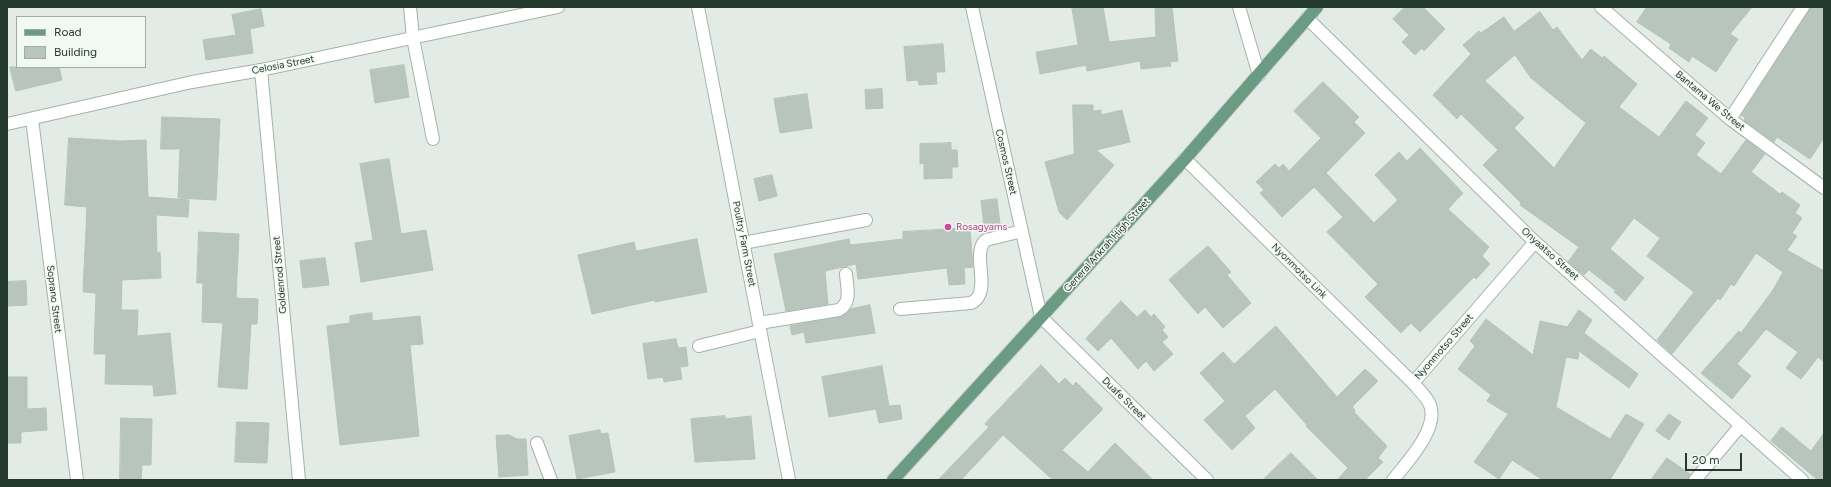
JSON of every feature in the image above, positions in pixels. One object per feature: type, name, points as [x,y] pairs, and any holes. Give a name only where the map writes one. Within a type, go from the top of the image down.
[{"type":"main road","name":"General Ankrah High Street","points":[[893,480],[1185,159],[1317,7]]},
{"type":"street","points":[[410,7],[413,38],[434,139]]},
{"type":"street","name":"Celosia Street","points":[[7,124],[192,82],[261,70],[558,7]]},
{"type":"street","name":"Poultry Farm Street","points":[[698,7],[790,480]]},
{"type":"street","name":"Cosmos Street","points":[[972,7],[1041,317]]},
{"type":"street","points":[[1238,7],[1259,75]]},
{"type":"street","name":"Bantama We Street","points":[[1601,7],[1730,119],[1824,188]]},
{"type":"street","points":[[1730,119],[1803,7]]},
{"type":"street","name":"Onyaatso Street","points":[[1307,18],[1535,242],[1802,480]]},
{"type":"street","name":"Goldenrod Street","points":[[261,70],[299,480]]},
{"type":"street","name":"Soprano Street","points":[[32,119],[77,480]]},
{"type":"street","name":"Nyonmotso Link","points":[[1185,159],[1413,383]]},
{"type":"street","points":[[743,244],[866,220]]},
{"type":"street","points":[[900,309],[971,303],[978,297],[981,286],[980,250],[982,243],[986,240],[1022,231]]},
{"type":"street","name":"Nyonmotso Street","points":[[1393,480],[1425,438],[1432,422],[1430,405],[1413,383],[1535,242]]},
{"type":"street","points":[[699,346],[760,327],[839,310],[845,306],[848,298],[846,274]]},
{"type":"street","name":"Duafe Street","points":[[1041,317],[1207,480]]},
{"type":"street","points":[[1695,480],[1741,425]]},
{"type":"street","points":[[537,443],[551,480]]},
{"type":"building","points":[[1072,7],[1103,7],[1109,42],[1156,37],[1155,7],[1172,7],[1178,61],[1170,62],[1171,66],[1141,69],[1140,61],[1087,71],[1086,65],[1040,74],[1036,52],[1078,45]]},
{"type":"building","points":[[1405,7],[1423,7],[1445,29],[1424,51],[1422,48],[1415,55],[1402,42],[1409,35],[1393,19]]},
{"type":"building","points":[[1647,7],[1752,7],[1730,34],[1738,39],[1716,72],[1692,56],[1689,62],[1669,48],[1671,44],[1637,22]]},
{"type":"building","points":[[1811,7],[1824,7],[1824,138],[1810,159],[1777,137],[1774,142],[1744,120],[1745,118],[1741,115]]},
{"type":"building","points":[[261,9],[264,26],[250,29],[253,53],[206,60],[203,40],[236,35],[232,15]]},
{"type":"building","points":[[1540,12],[1553,30],[1557,27],[1582,60],[1591,49],[1602,58],[1604,56],[1637,84],[1619,107],[1659,137],[1686,101],[1708,118],[1695,135],[1705,143],[1696,155],[1721,174],[1746,140],[1765,154],[1751,172],[1780,194],[1782,192],[1800,205],[1795,213],[1802,218],[1792,233],[1797,236],[1787,250],[1824,271],[1824,362],[1818,357],[1801,379],[1786,368],[1798,352],[1766,329],[1737,364],[1751,376],[1732,399],[1701,373],[1739,331],[1741,333],[1773,290],[1783,272],[1756,253],[1734,286],[1731,284],[1720,300],[1718,298],[1672,354],[1657,340],[1694,292],[1647,256],[1660,238],[1634,218],[1610,249],[1644,278],[1625,301],[1614,292],[1615,290],[1589,270],[1584,275],[1568,262],[1579,247],[1520,205],[1521,203],[1483,165],[1498,150],[1461,114],[1457,119],[1433,95],[1471,54],[1463,45],[1479,31],[1481,33],[1504,17],[1514,31]],"holes":[[[1515,55],[1531,78],[1586,123],[1554,168],[1514,128],[1524,118],[1485,81]]]},
{"type":"building","points":[[943,44],[945,72],[936,72],[937,84],[919,85],[918,80],[907,81],[904,47]]},
{"type":"building","points":[[404,65],[409,97],[375,103],[370,70]]},
{"type":"building","points":[[10,67],[59,68],[62,80],[16,91]]},
{"type":"building","points":[[1323,82],[1359,117],[1354,122],[1365,133],[1326,173],[1374,223],[1397,201],[1397,199],[1375,175],[1399,152],[1407,161],[1420,148],[1463,193],[1448,209],[1489,247],[1482,256],[1490,264],[1476,279],[1474,277],[1420,332],[1411,323],[1401,333],[1365,297],[1378,284],[1327,232],[1343,217],[1314,187],[1282,217],[1260,193],[1264,190],[1256,182],[1275,164],[1279,168],[1283,164],[1289,171],[1321,138],[1294,111]]},
{"type":"building","points":[[882,89],[883,108],[866,109],[865,90]]},
{"type":"building","points":[[807,94],[812,128],[780,133],[774,99]]},
{"type":"building","points":[[1073,105],[1093,105],[1093,111],[1101,110],[1101,115],[1122,110],[1130,142],[1096,150],[1114,165],[1067,220],[1059,212],[1045,162],[1074,154]]},
{"type":"building","points":[[162,117],[220,119],[216,200],[178,198],[180,149],[161,149]]},
{"type":"building","points":[[69,138],[121,141],[146,140],[148,197],[189,200],[188,217],[156,215],[157,253],[160,252],[161,278],[122,280],[121,310],[138,310],[137,336],[170,333],[176,394],[154,396],[153,385],[105,384],[106,354],[94,354],[96,293],[83,292],[87,207],[65,205]]},
{"type":"building","points":[[951,143],[951,150],[957,150],[958,167],[952,167],[952,178],[924,179],[924,163],[920,164],[920,144]]},
{"type":"building","points":[[389,159],[401,234],[426,230],[433,270],[361,282],[355,243],[373,240],[360,164]]},
{"type":"building","points":[[772,175],[777,196],[759,201],[754,179]]},
{"type":"building","points":[[997,199],[1000,224],[984,226],[981,201]]},
{"type":"building","points":[[970,228],[973,267],[964,268],[965,284],[949,285],[947,268],[858,279],[856,264],[825,271],[828,304],[786,311],[774,254],[849,239],[850,245],[903,239],[903,232]]},
{"type":"building","points":[[199,232],[239,234],[236,298],[258,299],[257,324],[251,324],[247,389],[218,387],[223,323],[202,322],[203,283],[197,283]]},
{"type":"building","points":[[697,239],[707,292],[655,302],[655,300],[592,314],[578,255],[634,242],[636,251]]},
{"type":"building","points":[[1208,246],[1231,272],[1227,275],[1251,303],[1223,328],[1205,307],[1198,314],[1169,280]]},
{"type":"building","points":[[325,258],[329,285],[303,288],[300,261]]},
{"type":"building","points":[[26,281],[27,305],[7,306],[7,282]]},
{"type":"building","points":[[1121,301],[1137,317],[1145,310],[1151,317],[1154,314],[1165,327],[1162,330],[1168,337],[1162,342],[1173,354],[1154,371],[1146,361],[1138,369],[1111,338],[1098,351],[1086,339]]},
{"type":"building","points":[[870,305],[875,333],[806,343],[804,332],[792,335],[790,326],[840,317],[851,309]]},
{"type":"building","points":[[1579,310],[1592,320],[1584,333],[1638,374],[1629,388],[1579,351],[1578,359],[1566,357],[1556,407],[1610,439],[1626,414],[1644,424],[1610,480],[1543,480],[1512,460],[1499,479],[1474,462],[1508,414],[1487,401],[1491,395],[1458,369],[1475,346],[1470,341],[1486,319],[1533,355],[1540,321],[1567,327]]},
{"type":"building","points":[[372,313],[372,321],[420,316],[423,344],[410,345],[419,436],[340,445],[327,326],[350,323],[350,316]]},
{"type":"building","points":[[1276,326],[1337,397],[1365,369],[1378,381],[1352,407],[1355,410],[1354,412],[1387,446],[1378,458],[1383,462],[1365,480],[1337,480],[1348,468],[1306,426],[1307,425],[1275,389],[1245,416],[1255,428],[1232,450],[1204,420],[1225,401],[1200,373],[1223,352],[1234,364]]},
{"type":"building","points":[[676,339],[678,348],[686,347],[688,366],[680,367],[682,379],[664,382],[663,377],[648,379],[643,344]]},
{"type":"building","points":[[1041,365],[1059,384],[1065,378],[1073,386],[1076,382],[1103,409],[1062,450],[1088,472],[1115,443],[1153,480],[1053,480],[1003,435],[961,480],[938,480],[989,427],[985,424]]},
{"type":"building","points":[[882,366],[889,406],[900,405],[902,419],[879,423],[876,409],[829,417],[822,377]]},
{"type":"building","points":[[7,377],[27,377],[27,409],[46,408],[47,430],[21,432],[21,443],[7,443]]},
{"type":"building","points":[[1669,414],[1681,422],[1669,440],[1656,431]]},
{"type":"building","points":[[725,416],[725,419],[751,416],[755,459],[695,462],[691,419]]},
{"type":"building","points":[[121,418],[152,419],[151,465],[142,465],[141,480],[120,480]]},
{"type":"building","points":[[237,422],[269,423],[267,463],[235,462]]},
{"type":"building","points":[[1782,427],[1811,451],[1824,433],[1824,480],[1818,480],[1771,441]]},
{"type":"building","points":[[600,430],[601,434],[608,433],[615,472],[577,479],[569,436]]},
{"type":"building","points":[[509,435],[517,439],[526,439],[528,475],[499,477],[496,436]]},
{"type":"building","points":[[1291,453],[1318,480],[1263,480]]},
{"type":"building","points":[[1667,458],[1690,474],[1688,480],[1651,480]]},
{"type":"place","name":"Rosagyams","points":[[948,227]]}]
